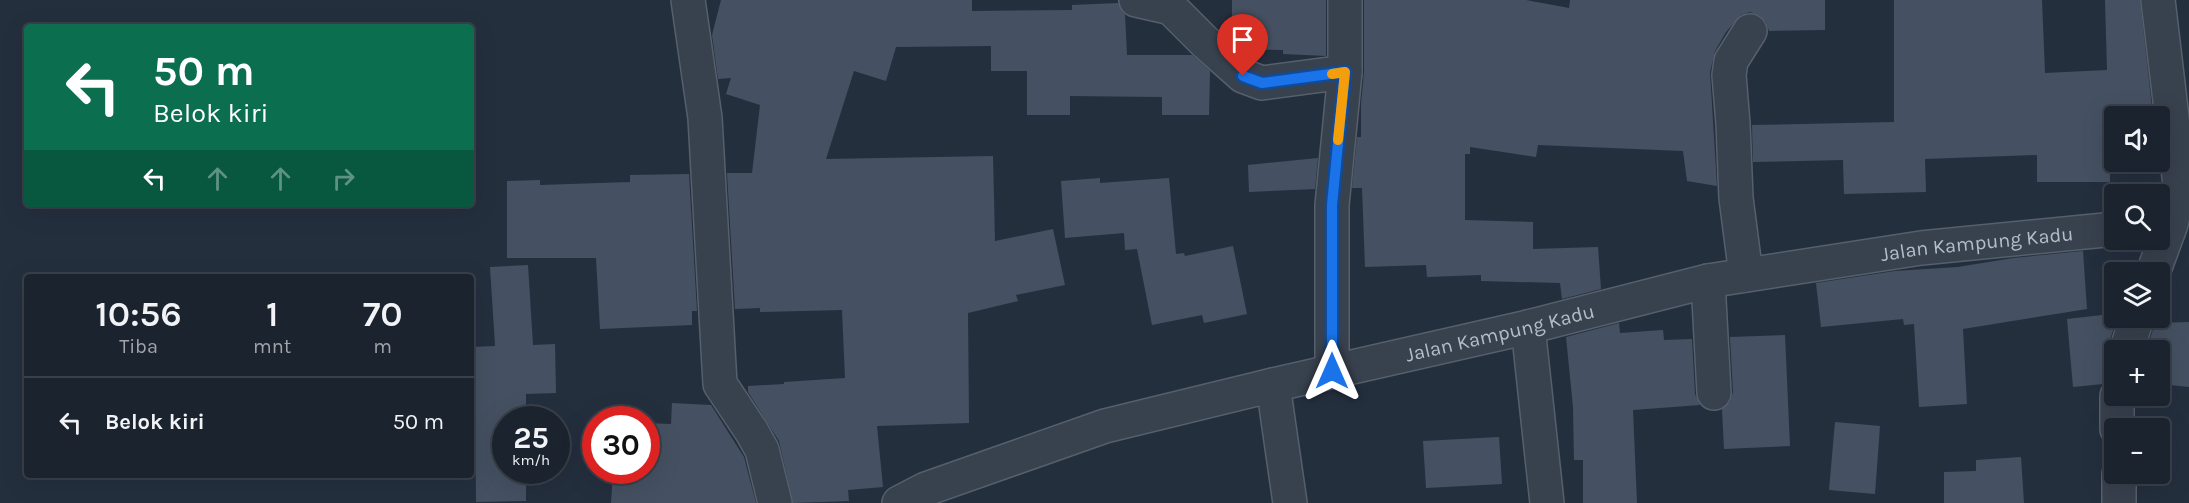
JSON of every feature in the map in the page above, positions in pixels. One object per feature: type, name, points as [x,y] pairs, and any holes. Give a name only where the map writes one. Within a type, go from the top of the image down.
[{"type":"street","points":[[688,0],[705,118],[720,384],[762,450],[775,503]]},
{"type":"street","points":[[1136,0],[1172,4],[1207,44],[1243,76],[1262,83],[1345,72]]},
{"type":"street","points":[[1332,371],[1332,205],[1345,72],[1345,0]]},
{"type":"street","points":[[2157,262],[2173,223],[2180,185],[2158,0]]},
{"type":"street","points":[[1746,275],[1736,198],[1729,75],[1731,61],[1750,31]]},
{"type":"street","name":"Jalan Kampung Kadu","points":[[899,503],[926,489],[1105,426],[1272,385],[1528,327],[1708,281],[1921,248],[2104,230]]},
{"type":"street","points":[[1708,281],[1714,393]]},
{"type":"street","points":[[1528,327],[1547,503]]},
{"type":"street","points":[[1272,385],[1290,503]]},
{"type":"street","points":[[2119,484],[2119,503]]},
{"type":"building","points":[[721,0],[972,0],[972,11],[1072,10],[1072,5],[1118,3],[1125,15],[1127,55],[1192,55],[1210,71],[1209,115],[1162,115],[1162,97],[1070,96],[1070,115],[1027,115],[1027,71],[991,71],[991,46],[896,47],[886,81],[854,71],[826,159],[993,156],[995,241],[1053,229],[1065,285],[1016,295],[1018,301],[968,313],[969,423],[877,426],[883,487],[848,490],[849,501],[793,503],[779,441],[748,392],[748,386],[845,378],[842,310],[760,312],[760,308],[735,309],[727,173],[752,173],[760,105],[726,94],[731,78],[718,79],[712,35]]},
{"type":"building","points":[[1232,0],[1326,0],[1326,56],[1283,54],[1283,50],[1241,49],[1232,41]]},
{"type":"building","points":[[1364,0],[1526,0],[1569,8],[1570,0],[1825,0],[1825,30],[1769,31],[1766,22],[1760,16],[1750,12],[1741,15],[1726,32],[1715,51],[1710,72],[1717,186],[1687,181],[1683,151],[1538,145],[1536,157],[1470,147],[1470,154],[1465,154],[1465,220],[1533,222],[1533,249],[1598,247],[1601,289],[1562,299],[1560,283],[1481,281],[1481,275],[1427,277],[1426,265],[1365,267],[1362,188],[1352,188],[1357,137],[1361,137]]},
{"type":"building","points":[[1894,0],[2042,0],[2045,73],[2107,70],[2105,0],[2140,0],[2152,106],[2104,106],[2104,172],[2110,172],[2110,182],[2037,182],[2037,155],[1925,159],[1926,192],[1844,194],[1843,160],[1753,162],[1752,125],[1894,122]]},
{"type":"building","points":[[1318,158],[1315,189],[1249,192],[1248,165]]},
{"type":"building","points":[[689,174],[697,311],[692,311],[692,325],[600,329],[596,258],[507,258],[507,181],[540,180],[540,185],[630,182],[630,175]]},
{"type":"building","points":[[1100,178],[1100,183],[1169,178],[1176,254],[1184,253],[1185,256],[1233,246],[1247,314],[1204,323],[1202,315],[1152,325],[1137,249],[1125,250],[1124,233],[1065,238],[1061,181]]},
{"type":"building","points":[[2083,251],[2087,309],[1963,329],[1967,404],[1919,407],[1914,324],[1904,325],[1903,319],[1821,327],[1816,283],[1895,271],[1958,267],[2013,258]]},
{"type":"building","points":[[528,265],[533,345],[555,344],[556,393],[526,394],[526,406],[492,406],[492,484],[526,484],[526,501],[476,502],[474,347],[495,346],[490,267]]},
{"type":"building","points":[[2102,315],[2104,328],[2114,328],[2110,340],[2104,340],[2103,384],[2073,387],[2067,319]]},
{"type":"building","points":[[2189,322],[2189,387],[2170,385],[2170,340],[2150,340],[2153,328],[2170,328],[2170,323]]},
{"type":"building","points":[[1619,323],[1620,333],[1663,330],[1664,340],[1692,339],[1695,394],[1700,405],[1633,410],[1637,503],[1583,503],[1583,460],[1574,460],[1573,407],[1566,337]]},
{"type":"building","points":[[1785,335],[1790,446],[1724,449],[1722,409],[1730,402],[1733,392],[1730,337]]},
{"type":"building","points":[[672,403],[711,405],[744,457],[756,503],[611,503],[612,484],[660,484],[660,424],[671,424]]},
{"type":"building","points":[[1835,422],[1880,426],[1875,494],[1829,490]]},
{"type":"building","points":[[1499,437],[1502,484],[1426,488],[1423,441]]},
{"type":"building","points":[[2021,457],[2024,503],[1944,503],[1944,472],[1976,471],[1976,460]]},
{"type":"slow traffic","points":[[1332,74],[1345,72],[1338,140]]},
{"type":"route","points":[[1243,76],[1262,83],[1345,72],[1332,205],[1332,371]]}]
